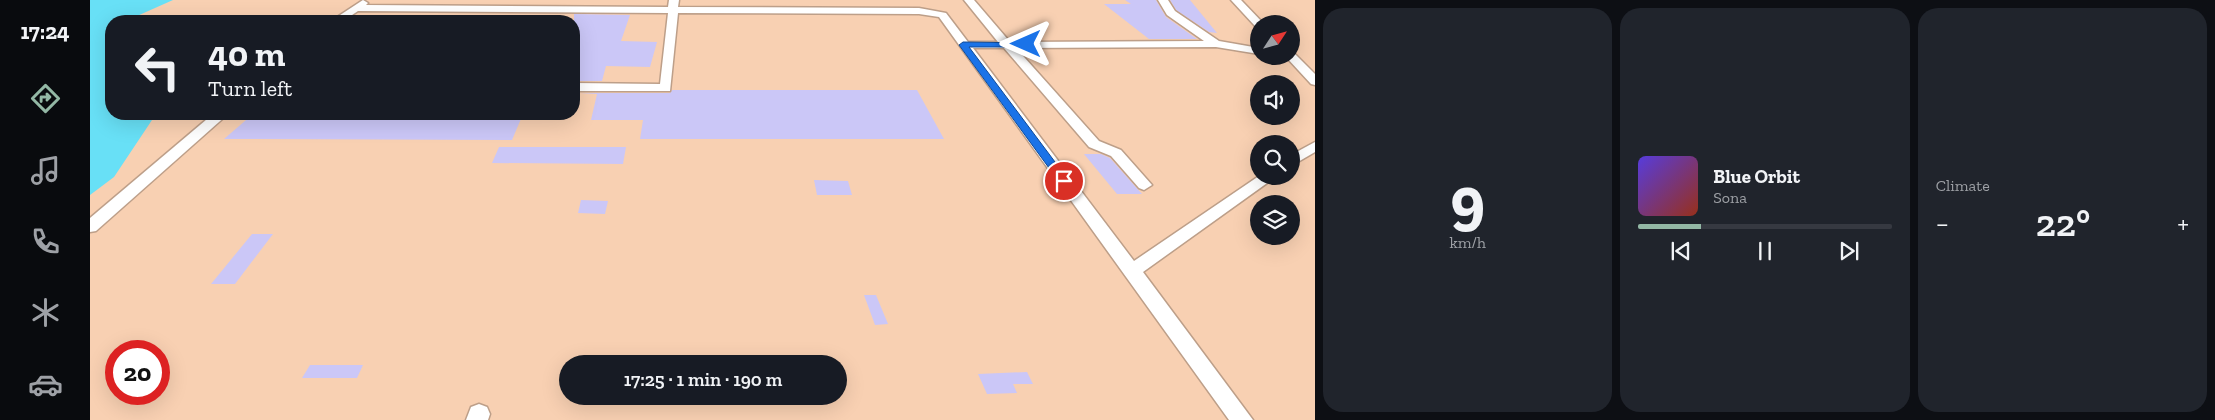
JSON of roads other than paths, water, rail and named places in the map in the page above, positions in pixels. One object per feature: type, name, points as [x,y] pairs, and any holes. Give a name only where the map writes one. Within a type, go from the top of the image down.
[{"type":"lane","points":[[345,15],[368,0]]},
{"type":"lane","points":[[886,0],[893,11]]},
{"type":"lane","points":[[969,0],[1094,144],[1116,153],[1144,185]]},
{"type":"lane","points":[[1163,0],[1171,12],[1216,44]]},
{"type":"lane","points":[[1236,0],[1250,15]]},
{"type":"lane","points":[[355,8],[673,5],[918,11],[942,15],[1130,272],[1242,420]]},
{"type":"lane","points":[[580,87],[666,88],[673,5]]},
{"type":"lane","points":[[963,45],[1216,44],[1250,49]]},
{"type":"lane","points":[[1300,65],[1315,81]]},
{"type":"lane","points":[[90,227],[213,120]]},
{"type":"lane","points":[[1300,156],[1315,146]]},
{"type":"lane","points":[[1130,272],[1257,185]]},
{"type":"water","points":[[90,0],[173,0],[139,15],[105,15],[105,120],[152,120],[114,177],[90,195]]}]
